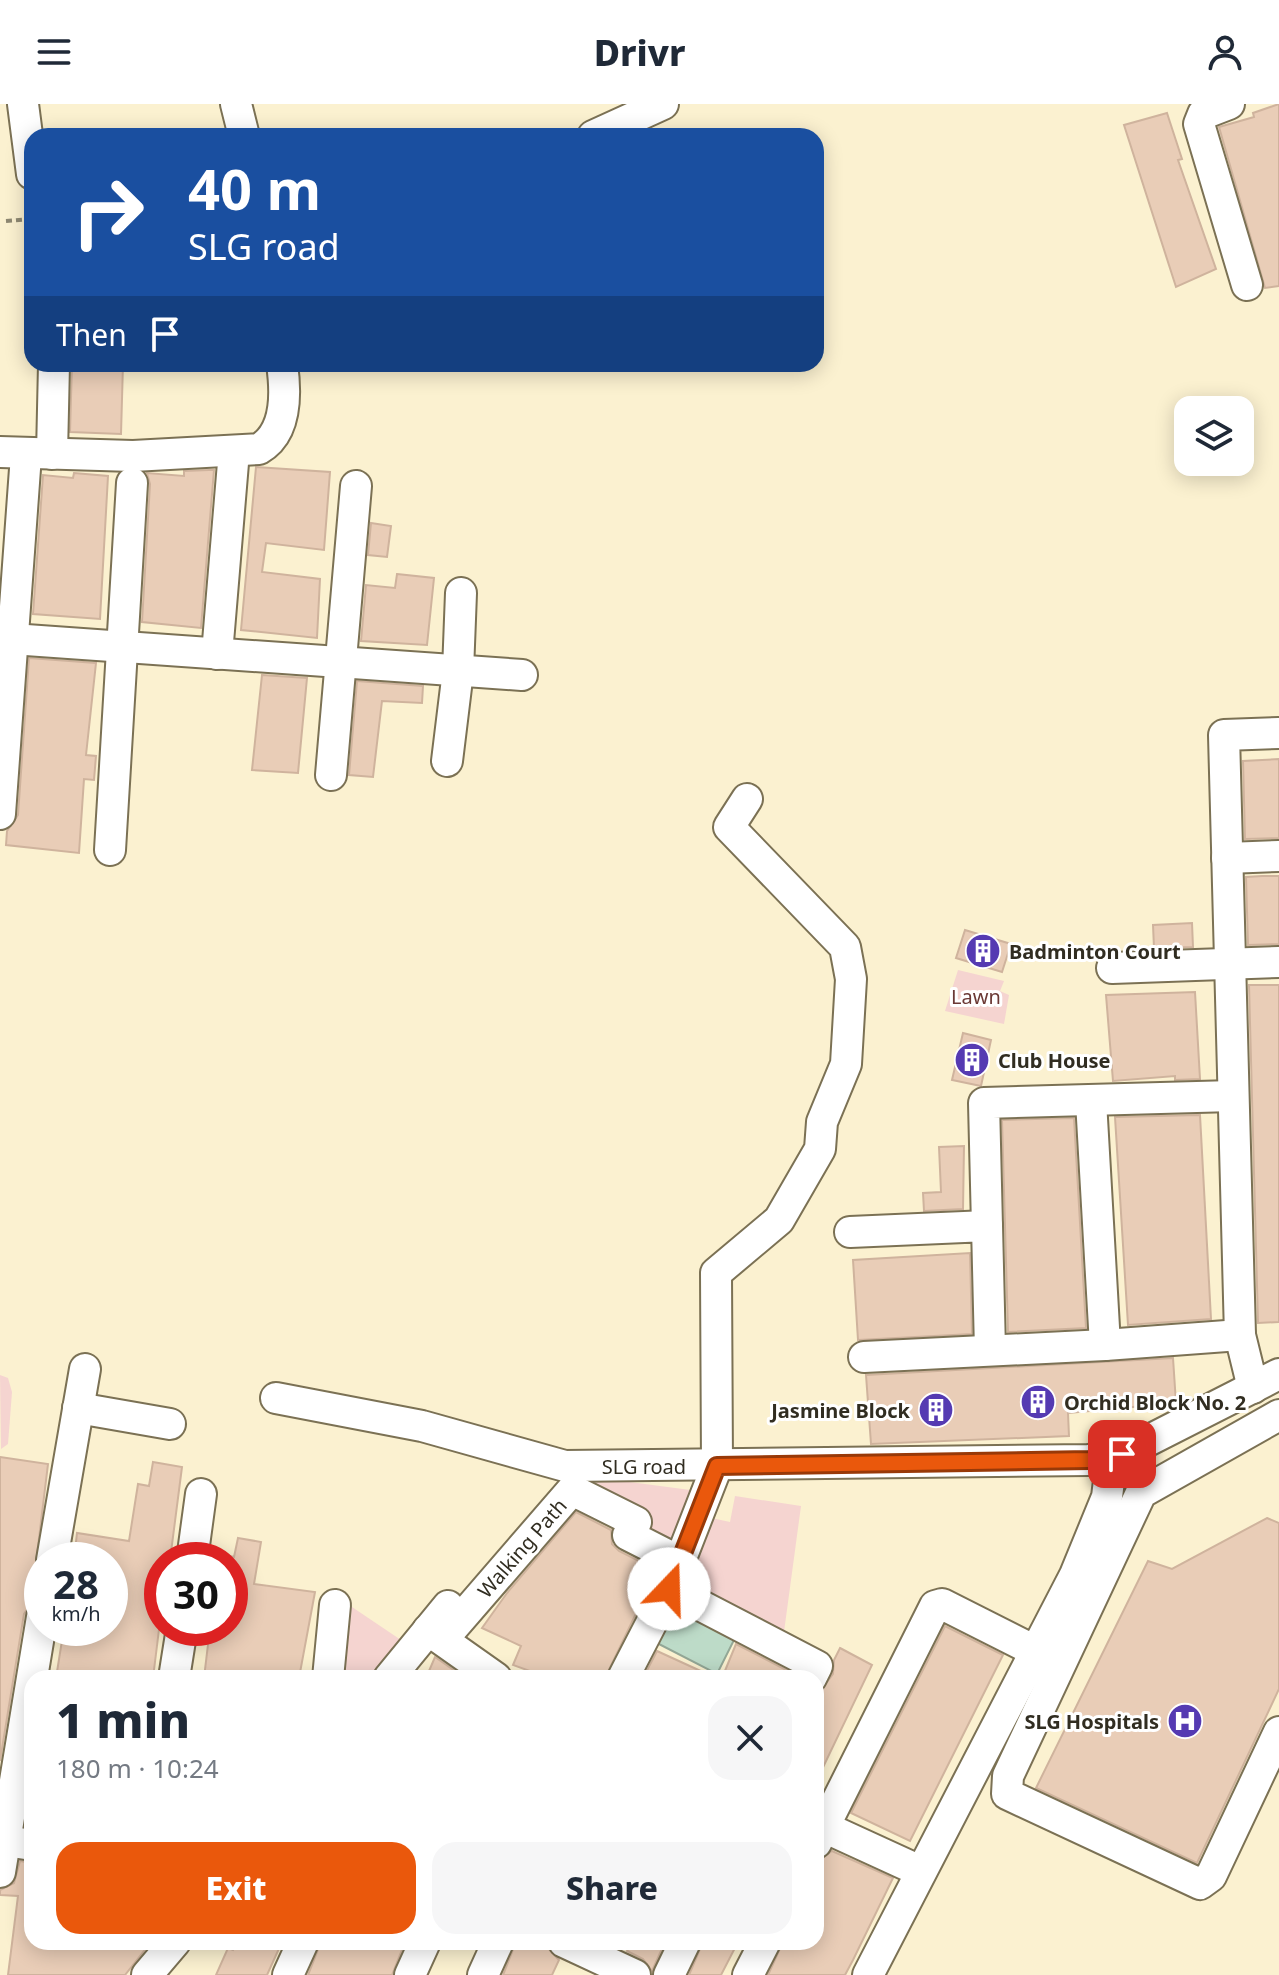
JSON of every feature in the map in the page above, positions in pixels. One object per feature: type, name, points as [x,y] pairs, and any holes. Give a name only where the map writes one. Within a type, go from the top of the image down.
[{"type":"street","points":[[23,104],[26,128]]},
{"type":"street","points":[[236,104],[242,128]]},
{"type":"street","points":[[610,128],[663,104]]},
{"type":"street","points":[[1229,104],[1203,114],[1199,124],[1247,285]]},
{"type":"street","points":[[0,814],[26,454],[52,372]]},
{"type":"street","points":[[26,454],[133,456],[259,449],[279,428],[285,384],[283,372]]},
{"type":"street","points":[[217,654],[234,451]]},
{"type":"street","points":[[110,850],[125,647],[132,483]]},
{"type":"street","points":[[331,775],[356,486]]},
{"type":"street","points":[[447,761],[458,671],[461,593]]},
{"type":"street","points":[[12,639],[522,675]]},
{"type":"street","points":[[1266,1381],[1240,1335],[1224,735],[1279,733]]},
{"type":"street","points":[[627,1670],[669,1589],[717,1466],[716,1273],[779,1220],[820,1149],[822,1122],[846,1064],[851,979],[845,947],[729,827],[747,799]]},
{"type":"street","points":[[1227,858],[1279,856]]},
{"type":"street","points":[[1112,968],[1279,962]]},
{"type":"street","points":[[990,1350],[984,1103],[1233,1096]]},
{"type":"street","points":[[1091,1101],[1105,1345]]},
{"type":"street","points":[[850,1232],[987,1226]]},
{"type":"street","points":[[864,1357],[1240,1335]]},
{"type":"street","points":[[55,1542],[85,1369]]},
{"type":"street","name":"SLG road","points":[[276,1398],[422,1426],[565,1466],[1089,1460],[1112,1456],[1266,1381]]},
{"type":"street","points":[[78,1408],[170,1424]]},
{"type":"street","points":[[1279,1415],[1141,1493],[1006,1785],[1012,1799],[1200,1884],[1211,1876],[1279,1732]]},
{"type":"street","points":[[868,1975],[1075,1575],[1107,1497],[1112,1456]]},
{"type":"street","points":[[398,1670],[436,1634],[565,1466]]},
{"type":"street","name":"Walking Path","points":[[436,1634],[572,1490],[636,1522],[628,1535],[679,1561]]},
{"type":"street","points":[[194,1542],[201,1494]]},
{"type":"street","points":[[669,1589],[817,1666],[815,1670]]},
{"type":"street","points":[[824,1827],[935,1606],[942,1604],[1035,1651]]},
{"type":"street","points":[[329,1670],[335,1605]]},
{"type":"street","points":[[436,1634],[485,1670]]},
{"type":"street","points":[[34,1670],[38,1646]]},
{"type":"street","points":[[175,1670],[179,1646]]},
{"type":"street","points":[[0,1872],[10,1837],[24,1741]]},
{"type":"street","points":[[824,1836],[920,1871]]},
{"type":"street","points":[[147,1975],[168,1950]]},
{"type":"street","points":[[288,1975],[299,1950]]},
{"type":"street","points":[[483,1975],[494,1950]]},
{"type":"street","points":[[581,1950],[635,1975]]},
{"type":"street","points":[[669,1975],[681,1950]]},
{"type":"street","points":[[748,1975],[761,1950]]},
{"type":"path","points":[[6,221],[24,220]]},
{"type":"green space","name":"Lawn","points":[[958,970],[1004,981],[1000,991],[1009,995],[1004,1024],[945,1011]]},
{"type":"green space","points":[[0,1375],[8,1378],[12,1392],[8,1444],[1,1449]]},
{"type":"green space","points":[[569,1474],[698,1491],[673,1555]]},
{"type":"green space","points":[[735,1496],[801,1506],[784,1632],[683,1588],[707,1517],[730,1522]]},
{"type":"green space","points":[[349,1605],[401,1640],[378,1670],[340,1670]]},
{"type":"shaded area","points":[[676,1601],[738,1632],[719,1670],[709,1670],[655,1642]]},
{"type":"building","points":[[1279,104],[1279,286],[1265,288],[1219,127],[1254,117],[1253,113]]},
{"type":"building","points":[[1167,113],[1182,159],[1178,160],[1216,269],[1176,287],[1124,125]]},
{"type":"building","points":[[72,372],[123,372],[121,434],[70,432]]},
{"type":"building","points":[[256,467],[330,472],[324,550],[266,543],[262,572],[320,579],[317,638],[241,630]]},
{"type":"building","points":[[214,470],[201,628],[142,622],[150,484],[147,473],[184,476],[184,471]]},
{"type":"building","points":[[74,473],[108,476],[100,619],[33,614],[43,475],[73,478]]},
{"type":"building","points":[[371,523],[391,526],[387,557],[368,555]]},
{"type":"building","points":[[397,574],[434,578],[427,645],[361,641],[366,585],[395,588]]},
{"type":"building","points":[[29,658],[96,663],[86,755],[96,756],[94,780],[84,779],[79,853],[6,845],[7,831],[18,815]]},
{"type":"building","points":[[262,675],[307,678],[298,773],[252,770]]},
{"type":"building","points":[[357,681],[423,686],[422,703],[382,701],[373,777],[349,775]]},
{"type":"building","points":[[1279,759],[1279,838],[1245,839],[1243,761]]},
{"type":"building","points":[[1279,876],[1279,944],[1248,945],[1246,877]]},
{"type":"building","points":[[1192,923],[1193,947],[1154,948],[1153,925]]},
{"type":"building","name":"Badminton Court","points":[[965,930],[1011,944],[1002,972],[956,958]]},
{"type":"building","points":[[1249,985],[1279,985],[1279,1322],[1258,1323]]},
{"type":"building","points":[[1195,992],[1200,1079],[1175,1080],[1175,1076],[1113,1081],[1106,995]]},
{"type":"building","name":"Club House","points":[[963,1033],[991,1040],[981,1086],[952,1080]]},
{"type":"building","points":[[1200,1115],[1211,1319],[1128,1325],[1115,1117]]},
{"type":"building","points":[[1074,1118],[1086,1328],[1008,1332],[1002,1120]]},
{"type":"building","points":[[964,1146],[963,1209],[924,1211],[923,1193],[941,1192],[939,1147]]},
{"type":"building","points":[[970,1253],[972,1334],[858,1340],[853,1260]]},
{"type":"building","points":[[1173,1358],[1176,1403],[1068,1413],[1069,1436],[871,1444],[866,1375]]},
{"type":"building","points":[[0,1457],[48,1464],[39,1542],[24,1542],[24,1614],[0,1761]]},
{"type":"building","points":[[153,1462],[182,1467],[172,1542],[144,1542],[144,1646],[157,1646],[154,1670],[57,1670],[61,1646],[128,1646],[128,1542],[76,1542],[77,1533],[129,1541],[138,1484],[149,1486]]},
{"type":"building","points":[[576,1512],[611,1530],[612,1544],[619,1551],[657,1570],[609,1670],[527,1670],[513,1665],[521,1646],[482,1628],[507,1593]]},
{"type":"building","points":[[1267,1518],[1279,1523],[1279,1689],[1197,1863],[1036,1788],[1148,1561],[1172,1569]]},
{"type":"building","points":[[238,1538],[261,1542],[254,1584],[315,1592],[300,1670],[205,1670],[208,1646],[248,1646],[248,1542],[237,1542]]},
{"type":"building","points":[[945,1626],[1003,1655],[910,1841],[851,1813]]},
{"type":"building","points":[[736,1644],[786,1670],[725,1670]]},
{"type":"building","points":[[840,1648],[872,1665],[824,1765],[824,1686],[833,1674],[834,1660]]},
{"type":"building","points":[[657,1651],[699,1670],[647,1670]]},
{"type":"building","points":[[435,1657],[454,1670],[429,1670]]},
{"type":"building","points":[[832,1851],[893,1878],[845,1975],[768,1975],[779,1950],[824,1950],[824,1856]]},
{"type":"building","points":[[20,1861],[24,1862],[24,1950],[145,1950],[125,1975],[8,1975],[18,1896],[0,1895],[0,1890],[14,1883]]},
{"type":"building","points":[[227,1950],[278,1950],[267,1975],[216,1975]]},
{"type":"building","points":[[318,1950],[402,1950],[392,1975],[308,1975]]},
{"type":"building","points":[[513,1950],[550,1950],[559,1960],[552,1975],[503,1975]]},
{"type":"building","points":[[661,1950],[652,1971],[643,1959],[627,1951]]},
{"type":"building","points":[[700,1950],[734,1950],[721,1975],[689,1975]]},
{"type":"place","name":"Badminton Court","points":[[983,951]]},
{"type":"place","name":"Club House","points":[[972,1060]]},
{"type":"place","name":"Orchid Block No. 2","points":[[1038,1402]]},
{"type":"place","name":"Jasmine Block","points":[[936,1410]]},
{"type":"place","name":"SLG Hospitals","points":[[1185,1721]]},
{"type":"route","points":[[669,1589],[717,1466],[1089,1460],[1122,1454]]}]
